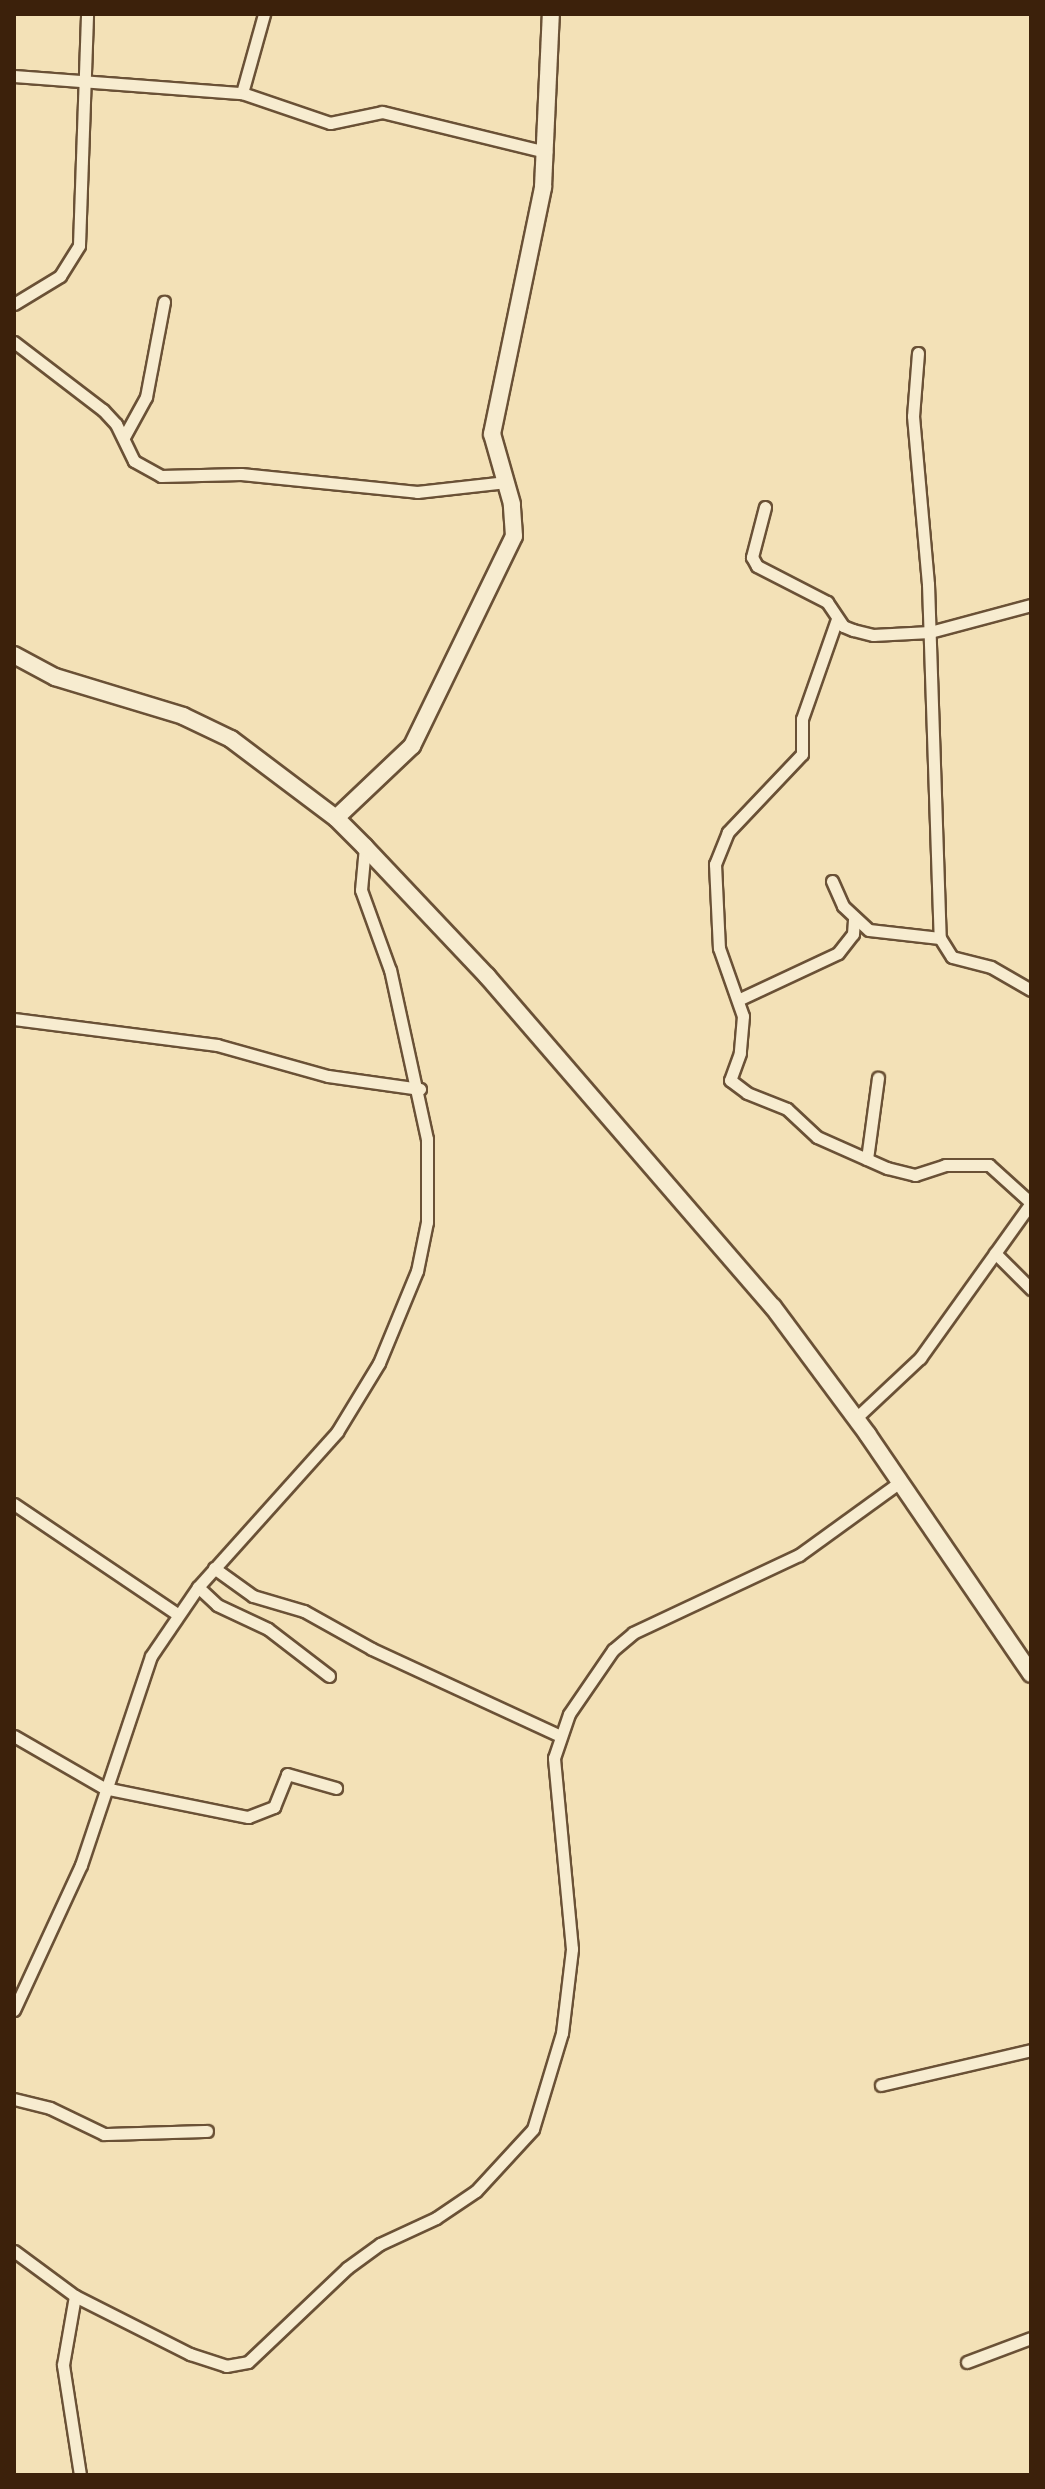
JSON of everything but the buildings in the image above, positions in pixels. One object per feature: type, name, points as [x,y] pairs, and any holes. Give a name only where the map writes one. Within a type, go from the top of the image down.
[{"type":"main road","points":[[336,818],[412,746],[441,694],[514,536],[506,482],[492,434],[546,152],[551,14]]},
{"type":"main road","points":[[14,655],[55,677],[183,716],[231,739],[336,818],[365,847],[487,976],[773,1307],[856,1418],[1031,1674]]},
{"type":"street","points":[[14,304],[60,276],[79,245],[87,14]]},
{"type":"street","points":[[242,93],[264,14]]},
{"type":"street","points":[[14,76],[242,93],[310,120],[330,123],[382,112],[546,152]]},
{"type":"street","points":[[124,437],[146,397],[164,302]]},
{"type":"street","points":[[14,342],[103,410],[124,437],[134,461],[161,476],[241,474],[417,492],[506,482]]},
{"type":"street","points":[[918,353],[913,416],[930,632],[940,938],[952,957],[999,970],[1031,990]]},
{"type":"street","points":[[765,507],[752,557],[757,566],[827,602],[837,619],[873,635],[930,632],[1031,605]]},
{"type":"street","points":[[837,619],[802,719],[802,754],[728,832],[715,864],[719,948],[740,999],[743,1029],[730,1080],[735,1087],[787,1109],[817,1137],[867,1159],[915,1175],[945,1165],[989,1165],[1031,1203],[920,1358],[856,1418]]},
{"type":"street","points":[[14,2010],[63,1911],[151,1656],[198,1587],[337,1432],[379,1363],[417,1271],[427,1222],[427,1139],[420,1089],[390,970],[361,890],[365,847]]},
{"type":"street","points":[[832,881],[854,919],[869,930],[890,935],[940,938]]},
{"type":"street","points":[[740,999],[838,953],[853,934],[854,919]]},
{"type":"street","points":[[14,1019],[217,1045],[328,1076],[420,1089]]},
{"type":"street","points":[[867,1159],[878,1078]]},
{"type":"street","points":[[995,1253],[1031,1289]]},
{"type":"street","points":[[14,2251],[75,2296],[190,2354],[226,2366],[248,2362],[347,2268],[380,2244],[436,2218],[476,2191],[533,2129],[546,2097],[562,2033],[572,1949],[554,1758],[558,1735],[583,1690],[633,1633],[799,1555],[900,1482]]},
{"type":"street","points":[[14,1504],[177,1614]]},
{"type":"street","points":[[214,1568],[253,1596],[304,1611],[372,1649],[558,1735]]},
{"type":"street","points":[[198,1587],[217,1605],[268,1629],[329,1676]]},
{"type":"street","points":[[14,1736],[104,1788],[248,1817],[274,1807],[287,1774],[336,1788]]},
{"type":"street","points":[[881,2085],[1031,2050]]},
{"type":"street","points":[[14,2099],[50,2108],[104,2134],[207,2131]]},
{"type":"street","points":[[75,2296],[63,2365],[80,2475]]},
{"type":"street","points":[[967,2362],[1031,2338]]}]
